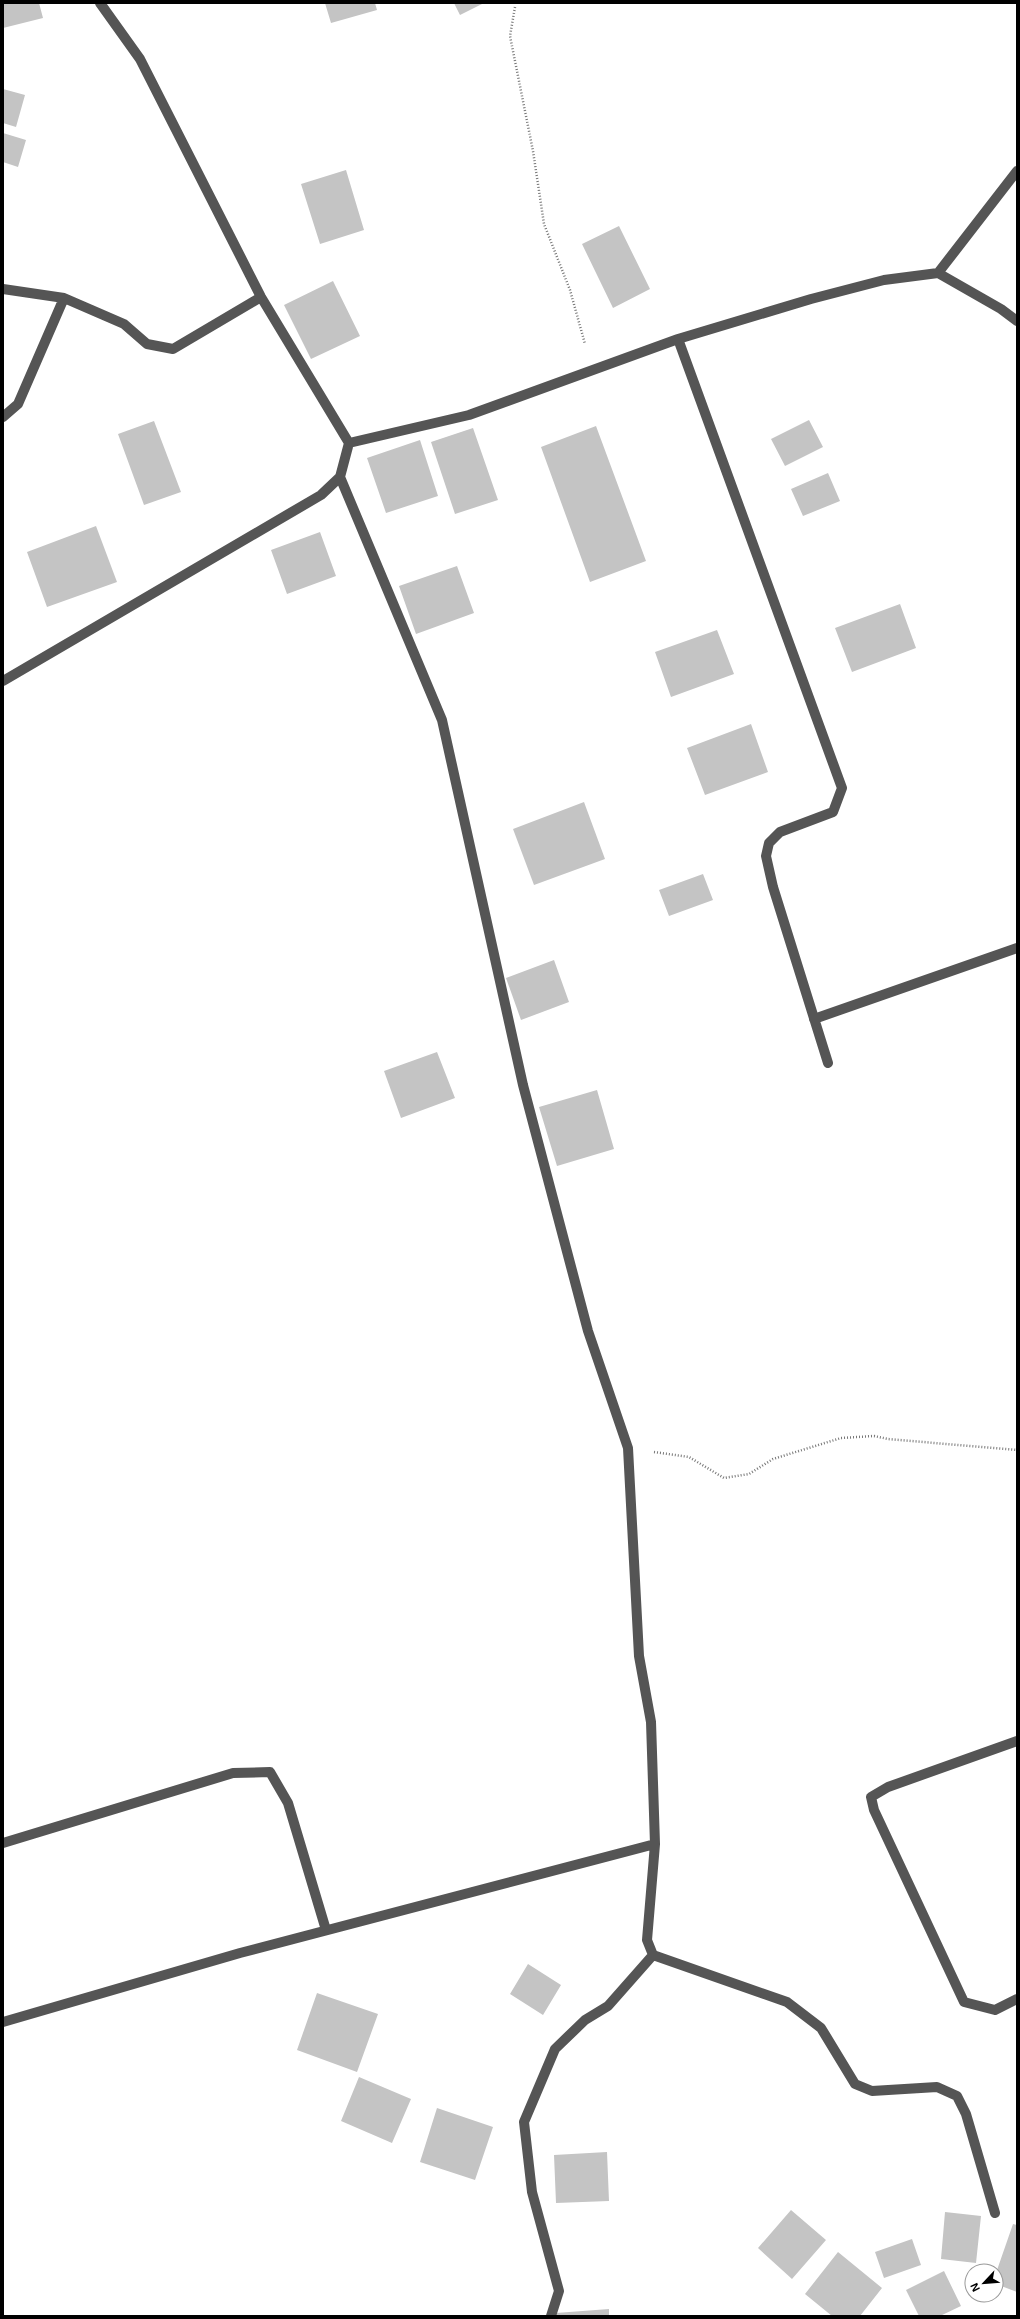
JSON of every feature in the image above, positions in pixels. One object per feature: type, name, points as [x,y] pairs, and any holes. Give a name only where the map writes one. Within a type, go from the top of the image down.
[{"type":"street","points":[[3,681],[321,495],[340,477],[349,443],[261,297],[140,59],[100,3]]},
{"type":"street","points":[[938,273],[1017,171]]},
{"type":"street","points":[[349,443],[469,415],[678,339],[812,299],[884,280],[938,273],[1001,309],[1017,321]]},
{"type":"street","points":[[3,289],[64,298],[124,324],[147,344],[173,349],[261,297]]},
{"type":"street","points":[[3,417],[18,404],[64,298]]},
{"type":"street","points":[[678,339],[842,788],[833,812],[780,832],[769,843],[766,856],[773,887],[828,1063]]},
{"type":"street","points":[[340,477],[442,720],[523,1085],[588,1331],[628,1448],[639,1656],[651,1722],[655,1844],[647,1940],[654,1956],[787,2002],[821,2028],[855,2084],[872,2091],[937,2086],[957,2096],[966,2114],[995,2213]]},
{"type":"street","points":[[814,1019],[1017,948]]},
{"type":"street","points":[[1017,1741],[888,1787],[870,1797],[874,1810],[964,2002],[996,2010],[1017,1999]]},
{"type":"street","points":[[3,1843],[233,1773],[270,1772],[288,1803],[326,1930]]},
{"type":"street","points":[[3,2022],[240,1953],[655,1844]]},
{"type":"street","points":[[551,2316],[559,2291],[532,2192],[524,2122],[555,2049],[585,2020],[608,2006],[654,1956]]},
{"type":"path","points":[[515,7],[510,36],[533,151],[544,224],[570,290],[592,370]]},
{"type":"path","points":[[628,1448],[689,1457],[724,1478],[749,1474],[773,1459],[841,1438],[874,1436],[888,1439],[1017,1450]]},
{"type":"building","points":[[3,3],[39,3],[43,18],[3,28]]},
{"type":"building","points":[[325,3],[375,3],[377,10],[331,23]]},
{"type":"building","points":[[454,3],[484,3],[460,15]]},
{"type":"building","points":[[3,89],[25,95],[16,127],[3,123]]},
{"type":"building","points":[[3,133],[26,140],[18,167],[3,162]]},
{"type":"building","points":[[346,170],[364,230],[320,244],[301,184]]},
{"type":"building","points":[[619,226],[650,289],[613,308],[582,244]]},
{"type":"building","points":[[333,281],[360,336],[311,359],[284,305]]},
{"type":"building","points":[[809,420],[823,447],[785,466],[771,439]]},
{"type":"building","points":[[154,421],[181,492],[144,505],[118,434]]},
{"type":"building","points":[[596,426],[646,561],[590,582],[541,447]]},
{"type":"building","points":[[473,428],[498,500],[455,514],[431,442]]},
{"type":"building","points":[[420,440],[438,496],[386,513],[367,458]]},
{"type":"building","points":[[828,473],[840,501],[803,516],[791,489]]},
{"type":"building","points":[[96,526],[117,582],[47,607],[27,552]]},
{"type":"building","points":[[320,532],[336,576],[287,594],[271,550]]},
{"type":"building","points":[[457,566],[474,613],[416,634],[399,586]]},
{"type":"building","points":[[900,604],[916,648],[852,672],[835,628]]},
{"type":"building","points":[[717,630],[734,674],[671,697],[655,652]]},
{"type":"building","points":[[751,724],[768,772],[705,795],[687,748]]},
{"type":"building","points":[[584,802],[605,859],[534,885],[513,829]]},
{"type":"building","points":[[703,874],[713,900],[669,916],[659,890]]},
{"type":"building","points":[[554,960],[569,1002],[521,1020],[506,978]]},
{"type":"building","points":[[437,1052],[455,1098],[401,1118],[384,1071]]},
{"type":"building","points":[[597,1090],[614,1149],[557,1166],[539,1107]]},
{"type":"building","points":[[528,1964],[561,1985],[543,2015],[510,1994]]},
{"type":"building","points":[[317,1993],[378,2014],[357,2072],[297,2050]]},
{"type":"building","points":[[359,2077],[411,2099],[392,2143],[341,2121]]},
{"type":"building","points":[[437,2108],[493,2127],[475,2180],[420,2162]]},
{"type":"building","points":[[607,2152],[609,2201],[556,2203],[554,2155]]},
{"type":"building","points":[[791,2210],[826,2240],[792,2279],[758,2248]]},
{"type":"building","points":[[945,2212],[981,2216],[976,2263],[941,2259]]},
{"type":"building","points":[[1013,2224],[1017,2225],[1017,2292],[1004,2287],[1004,2263],[999,2263]]},
{"type":"building","points":[[912,2239],[921,2265],[884,2278],[875,2252]]},
{"type":"building","points":[[838,2252],[882,2288],[860,2316],[832,2316],[805,2294]]},
{"type":"building","points":[[944,2271],[961,2306],[940,2316],[919,2316],[906,2290]]},
{"type":"building","points":[[609,2309],[609,2316],[556,2316],[556,2313]]}]
